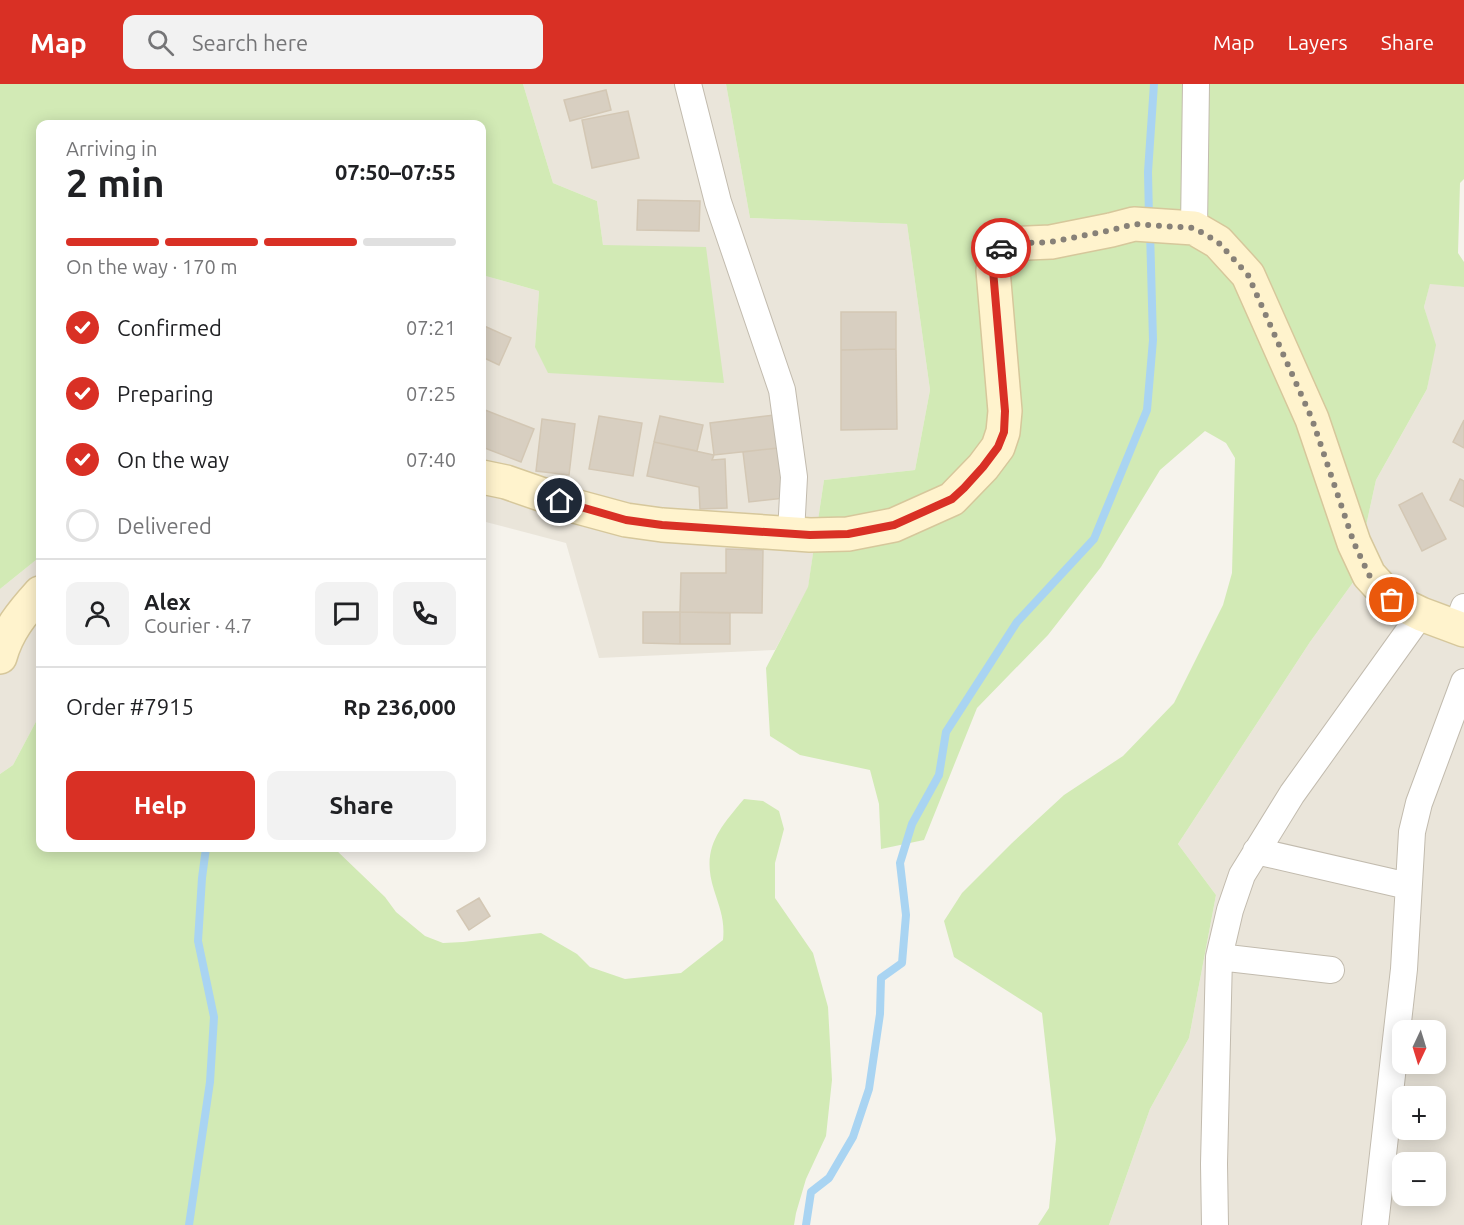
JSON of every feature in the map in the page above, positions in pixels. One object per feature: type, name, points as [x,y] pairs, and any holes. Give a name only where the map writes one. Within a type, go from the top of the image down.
[{"type":"street","points":[[688,84],[718,202],[782,390],[794,477],[791,533]]},
{"type":"street","points":[[1194,228],[1196,84]]},
{"type":"street","points":[[486,478],[626,520],[662,525],[810,535],[848,534],[894,525],[952,499],[983,467],[998,447],[1004,432],[1005,411],[993,270],[995,256],[1004,244],[1051,242],[1148,224],[1194,228],[1218,242],[1248,275],[1312,419],[1354,543],[1369,575],[1392,600],[1421,614],[1462,621]]},
{"type":"street","points":[[0,657],[4,643],[20,616],[36,598]]},
{"type":"street","points":[[1215,1225],[1214,1164],[1219,957],[1230,910],[1242,875],[1292,794],[1421,614]]},
{"type":"street","points":[[1375,1225],[1404,969],[1412,832],[1419,803],[1464,682]]},
{"type":"street","points":[[1256,852],[1408,886]]},
{"type":"street","points":[[1219,957],[1331,970]]},
{"type":"shaded area","points":[[523,84],[726,84],[750,218],[907,224],[930,390],[915,470],[824,480],[808,588],[775,650],[599,658],[566,543],[486,522],[486,276],[539,291],[535,347],[603,245],[597,201],[553,183]]},
{"type":"shaded area","points":[[1430,283],[1464,287],[1464,1225],[1109,1225],[1150,1109],[1189,1038],[1216,895],[1178,844],[1310,642],[1354,581],[1376,480],[1427,389],[1435,345],[1424,307]]},
{"type":"shaded area","points":[[36,560],[36,722],[13,765],[0,774],[0,589]]},
{"type":"green space","points":[[0,84],[523,84],[553,183],[597,201],[603,245],[706,247],[724,383],[548,373],[535,347],[539,291],[486,276],[486,120],[36,120],[36,560],[0,589]]},
{"type":"green space","points":[[726,84],[1464,84],[1464,179],[1460,183],[1458,253],[1464,262],[1464,287],[1430,284],[1424,307],[1436,345],[1427,389],[1376,480],[1354,581],[1310,642],[1178,844],[1216,895],[1189,1038],[1150,1109],[1109,1225],[1038,1225],[1049,1208],[1056,1139],[1042,1013],[954,957],[944,921],[962,893],[1012,843],[1064,795],[1123,756],[1174,703],[1223,605],[1232,573],[1235,458],[1226,443],[1205,431],[1160,470],[1101,567],[1048,635],[977,708],[924,840],[881,849],[879,804],[870,770],[800,755],[770,736],[766,668],[808,587],[824,480],[915,470],[930,390],[907,224],[750,218]]},
{"type":"green space","points":[[36,722],[36,852],[338,852],[385,897],[396,912],[425,936],[443,943],[541,933],[577,954],[590,967],[625,979],[681,973],[723,940],[722,915],[710,876],[711,851],[720,831],[744,799],[763,801],[779,811],[784,829],[775,863],[775,898],[813,953],[828,1007],[832,1080],[826,1136],[806,1179],[794,1225],[0,1225],[0,774],[13,765]]},
{"type":"building","points":[[606,90],[611,110],[570,121],[564,100]]},
{"type":"building","points":[[628,111],[639,158],[592,168],[582,120]]},
{"type":"building","points":[[638,200],[700,201],[699,231],[637,230]]},
{"type":"building","points":[[841,312],[896,312],[896,349],[841,350]]},
{"type":"building","points":[[486,327],[511,338],[499,365],[486,359]]},
{"type":"building","points":[[896,349],[897,429],[841,430],[841,350]]},
{"type":"building","points":[[486,410],[534,429],[521,462],[486,449]]},
{"type":"building","points":[[774,415],[778,448],[714,455],[710,423]]},
{"type":"building","points":[[599,416],[642,423],[633,476],[589,469]]},
{"type":"building","points":[[660,416],[703,425],[697,451],[654,442]]},
{"type":"building","points":[[542,419],[575,424],[569,475],[536,471]]},
{"type":"building","points":[[1464,420],[1464,448],[1453,442]]},
{"type":"building","points":[[654,442],[714,455],[712,460],[725,459],[727,508],[700,509],[699,487],[647,476]]},
{"type":"building","points":[[778,448],[784,498],[749,502],[743,452]]},
{"type":"building","points":[[1460,479],[1464,481],[1464,507],[1450,500]]},
{"type":"building","points":[[1422,493],[1446,539],[1422,551],[1399,505]]},
{"type":"building","points":[[726,549],[763,550],[762,613],[680,612],[681,573],[726,573]]},
{"type":"building","points":[[643,612],[680,612],[680,644],[643,643]]},
{"type":"building","points":[[680,612],[730,613],[730,644],[680,644]]},
{"type":"building","points":[[479,898],[490,916],[469,930],[457,911]]},
{"type":"waterway","points":[[1149,218],[1148,172],[1154,84]]},
{"type":"waterway","points":[[806,1225],[811,1192],[829,1178],[853,1137],[869,1089],[880,1014],[881,978],[902,963],[906,915],[900,863],[912,824],[939,775],[946,732],[1017,622],[1094,539],[1147,410],[1153,340],[1150,231]]},
{"type":"waterway","points":[[189,1225],[210,1082],[214,1017],[198,941],[205,852]]},
{"type":"way so far","points":[[1001,248],[1004,244],[1051,242],[1134,224],[1162,224],[1194,228],[1218,242],[1248,275],[1312,419],[1354,543],[1369,575],[1392,600]]},
{"type":"route","points":[[560,501],[626,520],[662,525],[810,535],[848,534],[894,525],[952,499],[983,467],[998,447],[1004,432],[1005,411],[993,270],[995,256],[1001,248]]}]
